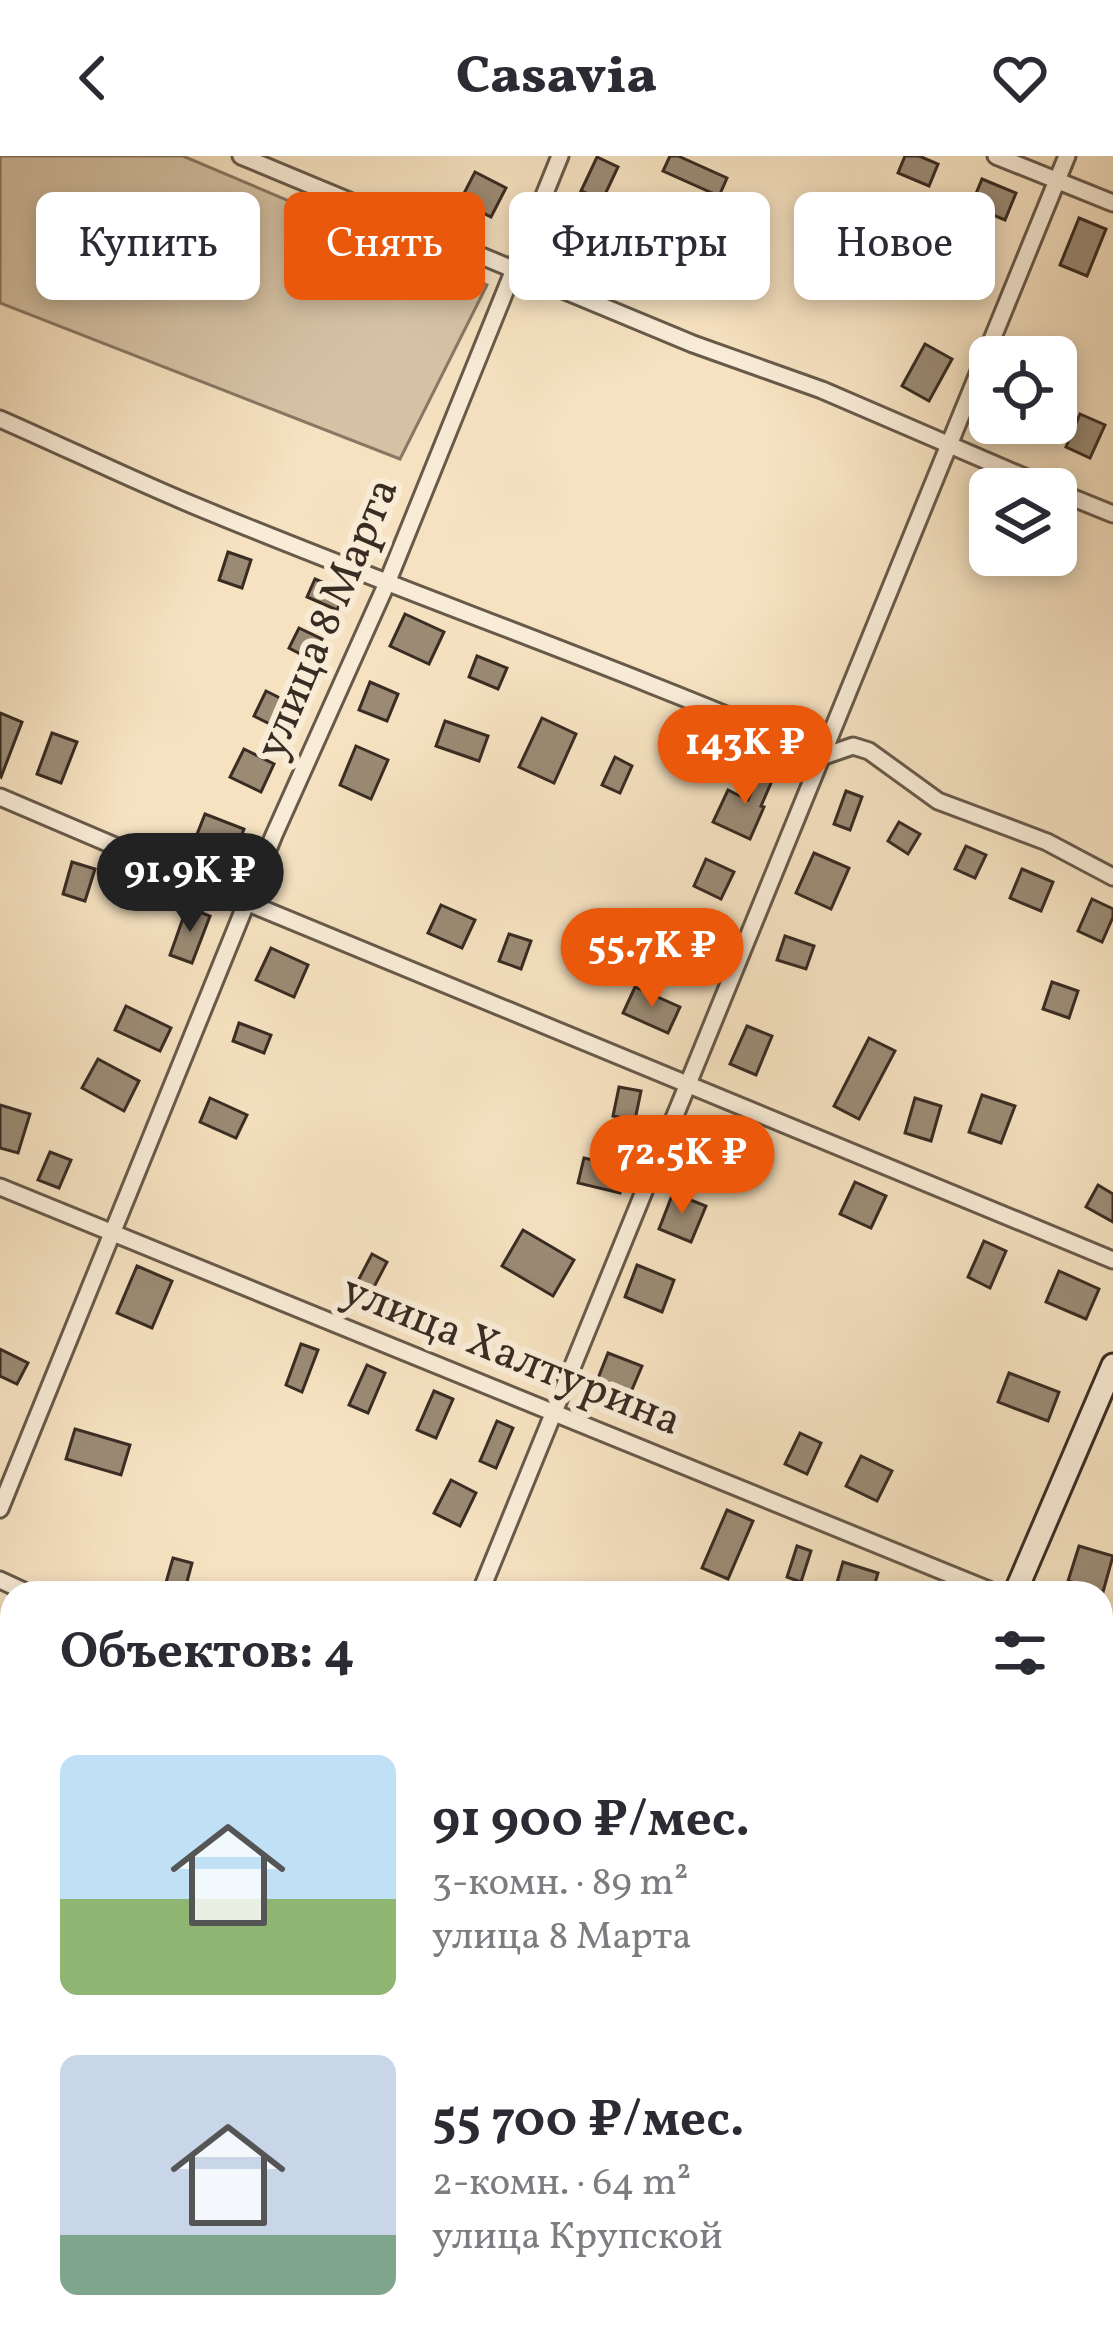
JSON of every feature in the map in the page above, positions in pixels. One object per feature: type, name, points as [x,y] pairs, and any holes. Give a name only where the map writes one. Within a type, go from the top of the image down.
[{"type":"street","points":[[241,156],[509,268]]},
{"type":"street","name":"улица 8 Марта","points":[[545,192],[560,156]]},
{"type":"street","points":[[996,156],[1113,203]]},
{"type":"street","points":[[485,1581],[1067,156]]},
{"type":"street","name":"улица 8 Марта","points":[[0,1509],[274,835],[388,583],[509,277]]},
{"type":"street","points":[[587,300],[822,390],[1000,468]]},
{"type":"street","points":[[0,418],[190,504],[687,697],[824,756],[853,746],[869,751],[938,801],[1047,842],[1113,877]]},
{"type":"street","points":[[1077,499],[1113,514]]},
{"type":"street","points":[[0,797],[1113,1260]]},
{"type":"street","name":"улица Халтурина","points":[[0,1186],[966,1581]]},
{"type":"street","points":[[1020,1581],[1113,1365]]},
{"type":"shaded area","points":[[0,156],[183,156],[284,199],[284,300],[480,300],[400,459],[0,303]]},
{"type":"building","points":[[670,156],[678,156],[727,178],[721,192],[710,192],[663,171]]},
{"type":"building","points":[[905,156],[938,164],[929,186],[898,173]]},
{"type":"building","points":[[597,157],[618,167],[606,192],[581,191]]},
{"type":"building","points":[[475,172],[506,188],[491,217],[485,214],[485,192],[465,192]]},
{"type":"building","points":[[982,179],[1016,193],[1005,220],[995,216],[995,192],[977,192]]},
{"type":"building","points":[[1079,218],[1106,229],[1087,276],[1060,265]]},
{"type":"building","points":[[925,344],[952,359],[929,401],[902,386]]},
{"type":"building","points":[[1080,414],[1105,425],[1090,458],[1066,447],[1077,444]]},
{"type":"building","points":[[228,552],[251,560],[242,588],[219,580]]},
{"type":"building","points":[[315,579],[345,592],[337,610],[307,597]]},
{"type":"building","points":[[405,614],[444,632],[429,664],[390,646]]},
{"type":"building","points":[[299,628],[322,639],[312,660],[289,648]]},
{"type":"building","points":[[477,656],[507,668],[498,689],[469,677]]},
{"type":"building","points":[[370,682],[398,694],[387,721],[359,710]]},
{"type":"building","points":[[266,691],[296,706],[284,731],[254,716]]},
{"type":"building","points":[[0,713],[22,722],[1,777],[0,776]]},
{"type":"building","points":[[542,718],[576,734],[554,783],[519,767]]},
{"type":"building","points":[[445,721],[488,736],[479,761],[436,746]]},
{"type":"building","points":[[52,733],[77,742],[61,783],[37,774]]},
{"type":"building","points":[[679,733],[699,742],[688,766],[668,756]]},
{"type":"building","points":[[356,746],[388,760],[371,799],[340,785]]},
{"type":"building","points":[[244,749],[274,764],[261,792],[230,777]]},
{"type":"building","points":[[615,757],[632,766],[620,793],[602,785]]},
{"type":"building","points":[[762,768],[775,774],[750,839],[713,822],[728,790],[748,800]]},
{"type":"building","points":[[846,791],[862,797],[850,830],[834,824]]},
{"type":"building","points":[[205,814],[244,829],[233,857],[194,842]]},
{"type":"building","points":[[899,822],[920,834],[908,854],[888,841]]},
{"type":"building","points":[[966,846],[986,855],[975,878],[955,869]]},
{"type":"building","points":[[814,853],[849,868],[831,909],[796,893]]},
{"type":"building","points":[[706,859],[734,872],[721,899],[694,886]]},
{"type":"building","points":[[72,862],[95,869],[85,901],[63,894]]},
{"type":"building","points":[[1022,869],[1053,882],[1041,911],[1010,898]]},
{"type":"building","points":[[1092,899],[1113,909],[1102,942],[1078,931]]},
{"type":"building","points":[[441,905],[475,920],[462,948],[428,933]]},
{"type":"building","points":[[187,907],[210,916],[192,963],[170,955]]},
{"type":"building","points":[[686,915],[712,927],[694,966],[668,954]]},
{"type":"building","points":[[509,934],[531,941],[521,969],[499,961]]},
{"type":"building","points":[[785,936],[814,946],[806,969],[777,960]]},
{"type":"building","points":[[271,948],[308,965],[294,997],[256,980]]},
{"type":"building","points":[[1052,982],[1078,991],[1069,1018],[1043,1009]]},
{"type":"building","points":[[635,987],[680,1007],[668,1033],[623,1013]]},
{"type":"building","points":[[126,1006],[171,1028],[160,1051],[115,1030]]},
{"type":"building","points":[[239,1023],[271,1035],[264,1053],[233,1041]]},
{"type":"building","points":[[747,1026],[772,1036],[756,1075],[730,1064]]},
{"type":"building","points":[[869,1038],[895,1051],[859,1119],[834,1106]]},
{"type":"building","points":[[98,1059],[139,1081],[124,1111],[82,1088]]},
{"type":"building","points":[[619,1087],[641,1091],[635,1120],[613,1116]]},
{"type":"building","points":[[982,1095],[1015,1106],[1001,1143],[969,1132]]},
{"type":"building","points":[[210,1098],[247,1115],[236,1138],[200,1122]]},
{"type":"building","points":[[915,1098],[941,1106],[931,1141],[905,1133]]},
{"type":"building","points":[[0,1105],[30,1114],[18,1153],[0,1148]]},
{"type":"building","points":[[709,1119],[743,1138],[727,1168],[692,1149]]},
{"type":"building","points":[[50,1152],[71,1160],[59,1188],[38,1180]]},
{"type":"building","points":[[584,1158],[626,1168],[620,1193],[578,1183]]},
{"type":"building","points":[[855,1182],[886,1196],[871,1228],[840,1214]]},
{"type":"building","points":[[1098,1185],[1113,1194],[1113,1222],[1086,1207]]},
{"type":"building","points":[[673,1193],[706,1206],[691,1242],[659,1229]]},
{"type":"building","points":[[523,1230],[574,1260],[553,1296],[502,1266]]},
{"type":"building","points":[[984,1241],[1006,1251],[990,1288],[968,1277]]},
{"type":"building","points":[[372,1254],[387,1262],[363,1308],[348,1300]]},
{"type":"building","points":[[637,1265],[674,1280],[662,1312],[625,1297]]},
{"type":"building","points":[[137,1266],[172,1281],[152,1328],[117,1313]]},
{"type":"building","points":[[1059,1271],[1099,1289],[1086,1319],[1046,1302]]},
{"type":"building","points":[[301,1344],[318,1350],[302,1392],[286,1385]]},
{"type":"building","points":[[0,1349],[28,1363],[17,1384],[0,1376]]},
{"type":"building","points":[[608,1353],[642,1366],[628,1399],[595,1386]]},
{"type":"building","points":[[367,1365],[385,1373],[368,1413],[349,1405]]},
{"type":"building","points":[[1009,1373],[1059,1392],[1048,1421],[998,1402]]},
{"type":"building","points":[[434,1391],[453,1399],[436,1438],[417,1430]]},
{"type":"building","points":[[497,1421],[513,1428],[496,1468],[480,1461]]},
{"type":"building","points":[[75,1429],[130,1445],[121,1475],[66,1459]]},
{"type":"building","points":[[800,1433],[821,1443],[807,1474],[785,1464]]},
{"type":"building","points":[[861,1456],[892,1471],[877,1501],[846,1486]]},
{"type":"building","points":[[451,1480],[476,1493],[460,1526],[434,1513]]},
{"type":"building","points":[[727,1510],[753,1521],[728,1579],[702,1568]]},
{"type":"building","points":[[797,1546],[811,1551],[801,1581],[787,1577]]},
{"type":"building","points":[[1079,1546],[1113,1556],[1106,1581],[1068,1581]]},
{"type":"building","points":[[173,1558],[192,1563],[187,1581],[166,1581]]},
{"type":"building","points":[[843,1562],[878,1573],[876,1581],[837,1581]]}]
